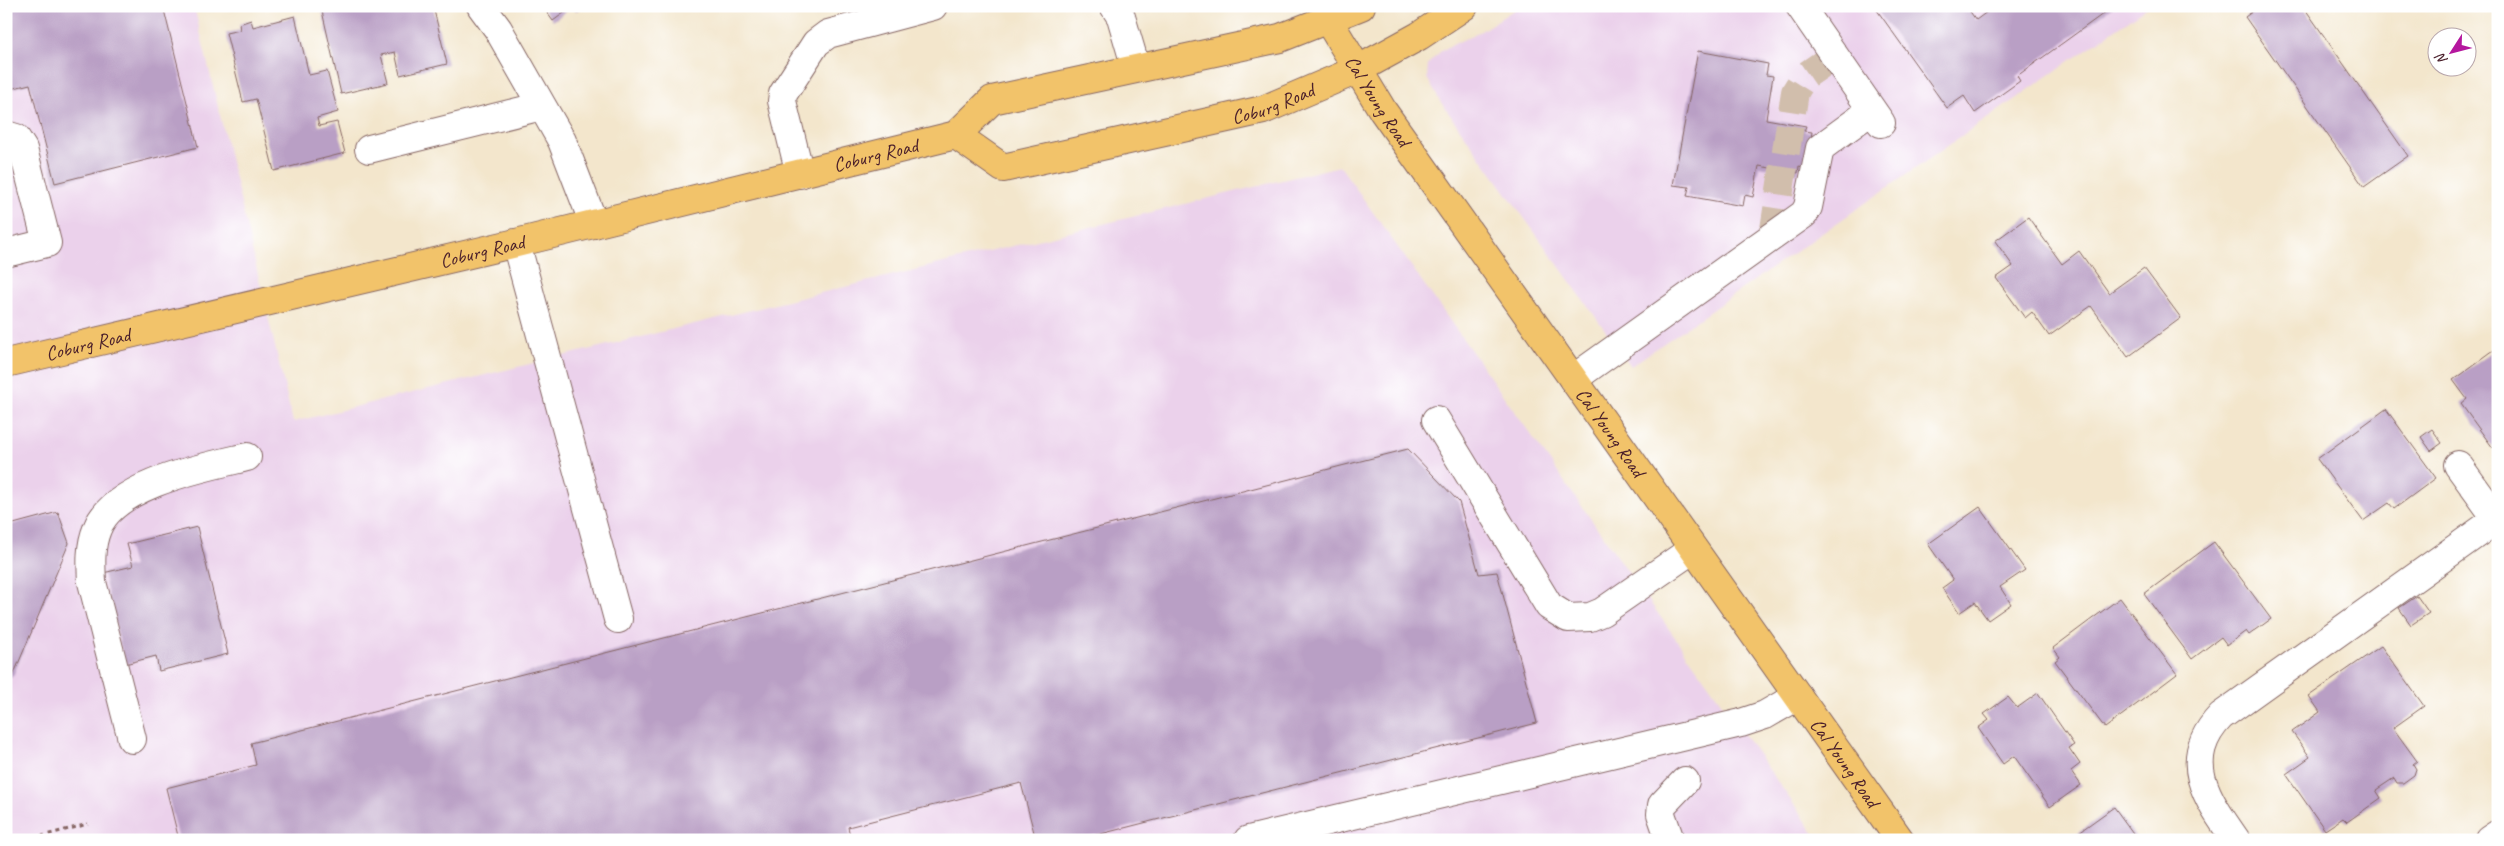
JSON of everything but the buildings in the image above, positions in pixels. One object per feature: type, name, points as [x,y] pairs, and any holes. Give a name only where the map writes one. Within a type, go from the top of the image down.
[{"type":"main road","points":[[956,135],[992,100],[1280,38],[1361,6]]},
{"type":"main road","name":"Coburg Road","points":[[6,363],[516,243],[956,135],[1004,168],[1263,110],[1357,70],[1419,36],[1464,6]]},
{"type":"main road","name":"Cal Young Road","points":[[1328,20],[1357,70],[1384,111],[1900,840]]},
{"type":"street","points":[[481,6],[498,29],[562,141],[594,224]]},
{"type":"street","points":[[800,174],[782,101],[783,94],[816,43],[828,34],[933,6]]},
{"type":"street","points":[[1114,6],[1121,17],[1136,68]]},
{"type":"street","points":[[1573,379],[1804,214],[1808,207],[1820,148],[1876,116],[1800,6]]},
{"type":"street","points":[[369,149],[542,106]]},
{"type":"street","points":[[6,135],[16,138],[23,149],[47,243],[6,253]]},
{"type":"street","points":[[516,243],[618,619]]},
{"type":"street","points":[[1436,420],[1549,606],[1558,614],[1568,618],[1579,619],[1602,612],[1694,549]]},
{"type":"street","points":[[132,739],[92,582],[90,557],[97,528],[110,508],[139,491],[184,471],[247,457]]},
{"type":"street","points":[[2236,840],[2210,803],[2199,769],[2202,746],[2215,722],[2497,520],[2458,465]]},
{"type":"street","points":[[1248,840],[1741,723],[1765,715],[1798,696]]},
{"type":"street","points":[[1670,840],[1661,814],[1662,805],[1685,781]]},
{"type":"street","points":[[2489,840],[2498,834]]},
{"type":"path","points":[[34,840],[38,837],[88,824]]},
{"type":"shaded area","points":[[6,6],[194,6],[293,422],[1340,166],[1819,840],[6,840]]},
{"type":"shaded area","points":[[1520,6],[2149,6],[1631,366],[1440,101],[1427,78],[1428,64],[1442,50],[1481,31]]},
{"type":"tunnel","points":[[1773,236],[1795,92],[1805,76],[1834,56]]}]
